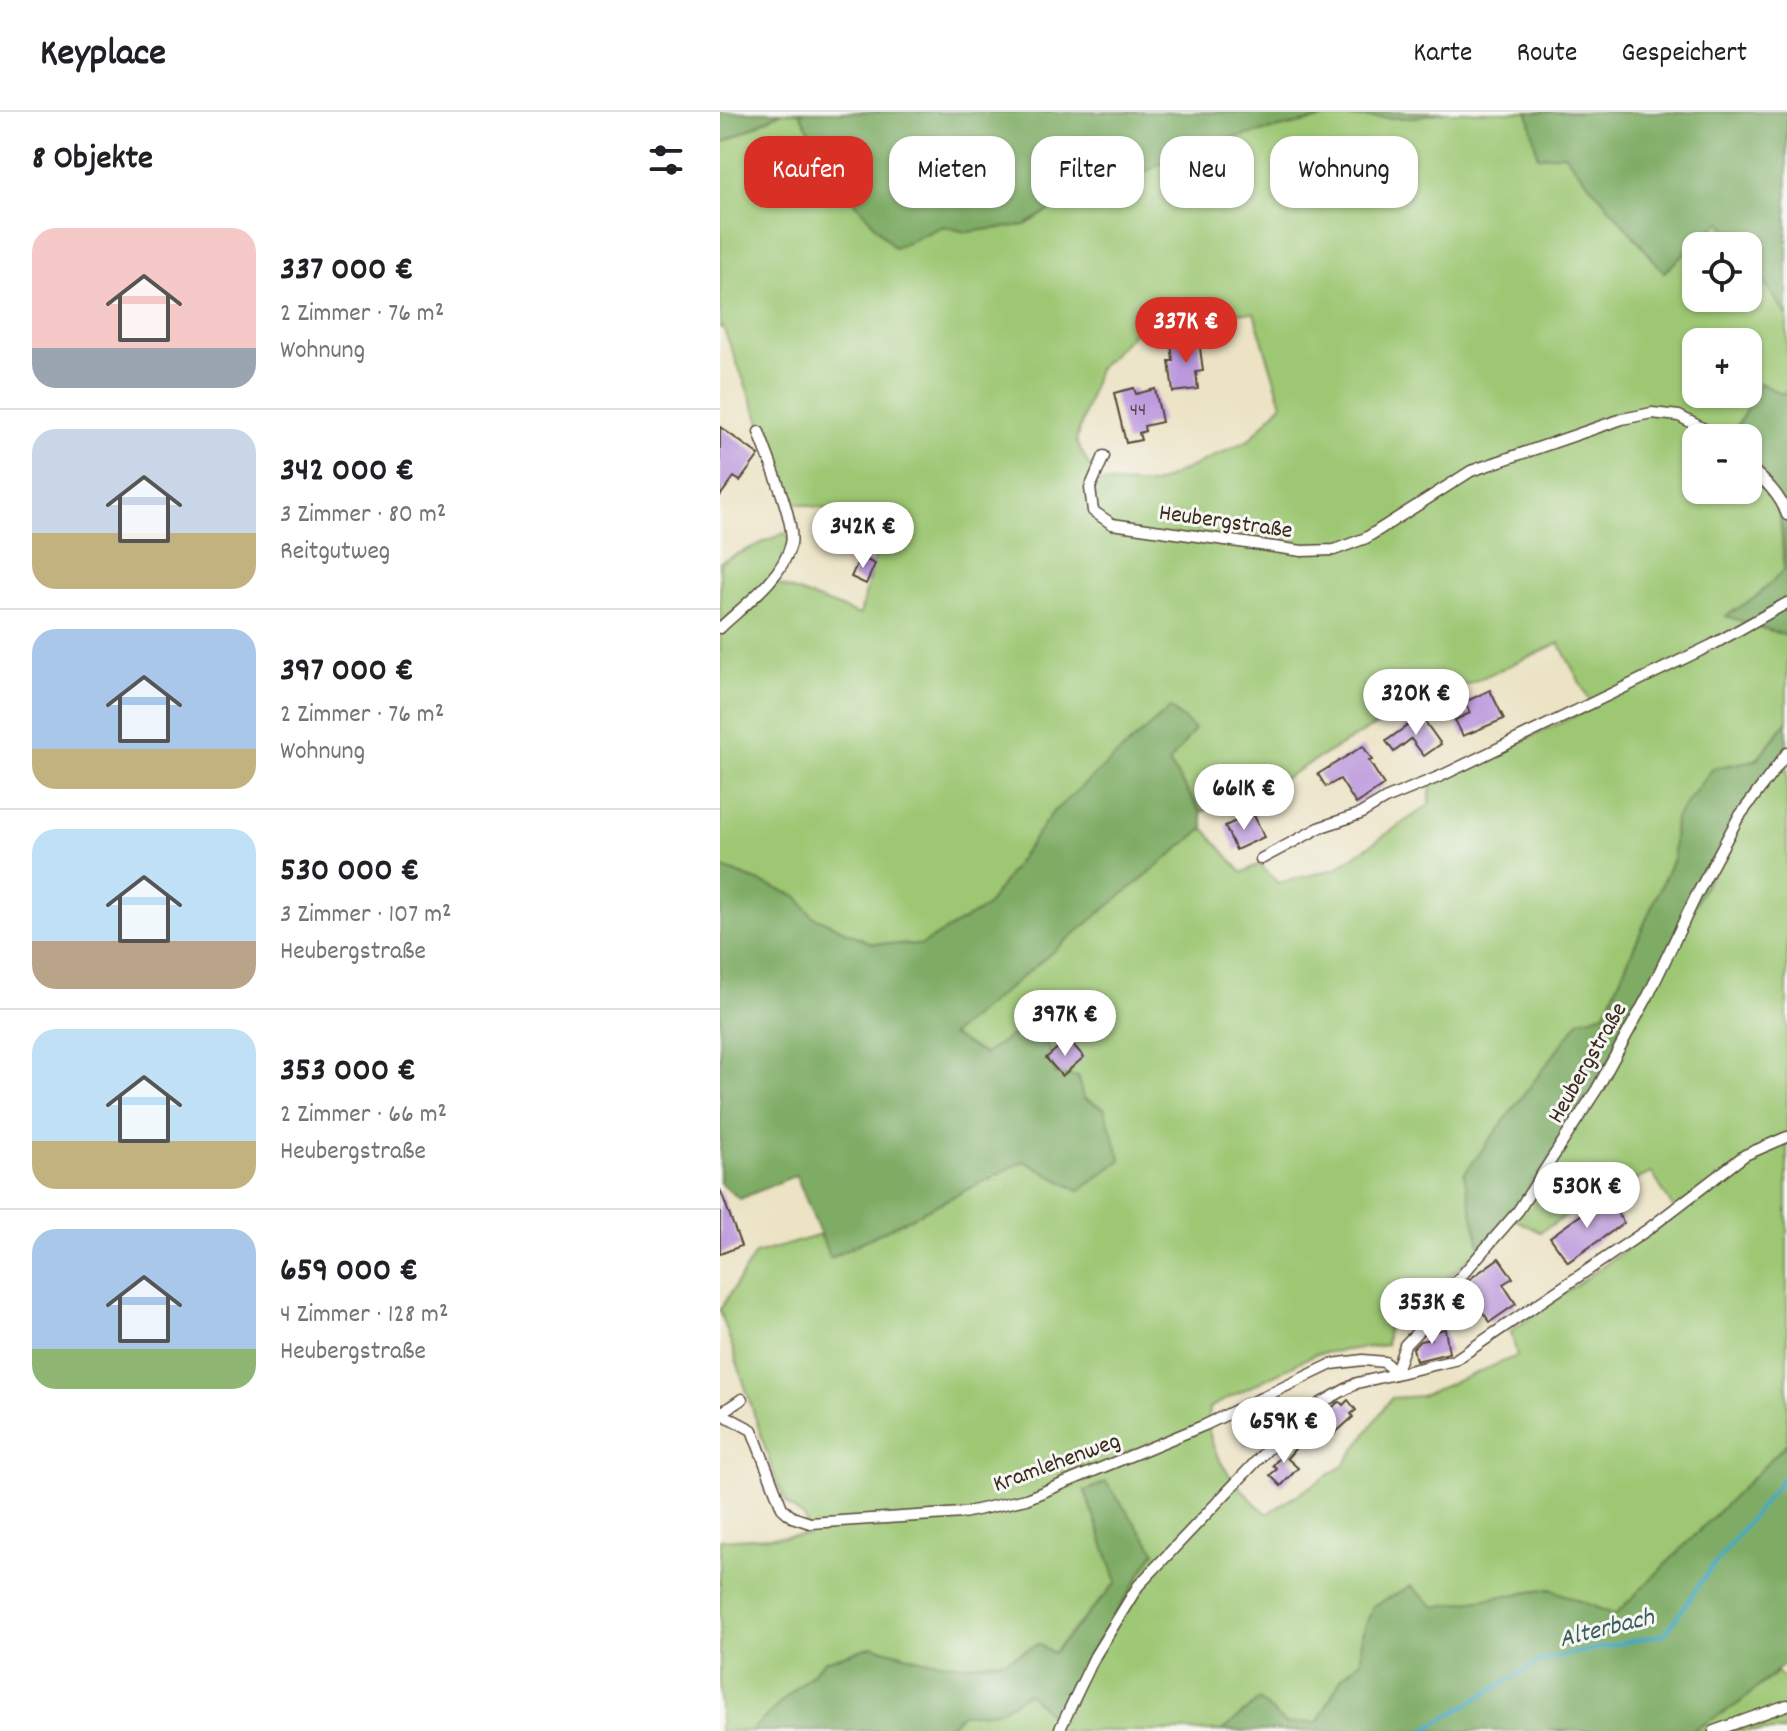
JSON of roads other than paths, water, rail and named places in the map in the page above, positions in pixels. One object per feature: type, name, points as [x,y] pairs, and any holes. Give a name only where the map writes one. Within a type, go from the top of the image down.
[{"type":"street","name":"Heubergstraße","points":[[1104,456],[1090,488],[1093,511],[1112,524],[1302,551],[1334,550],[1366,538],[1471,471],[1622,419],[1652,413],[1679,416],[1694,424]]},
{"type":"street","points":[[720,628],[778,569],[792,542],[785,506],[759,432]]},
{"type":"street","points":[[1762,478],[1784,505],[1787,515]]},
{"type":"street","points":[[1261,859],[1321,827],[1360,814],[1406,789],[1470,762],[1712,645],[1787,603]]},
{"type":"street","name":"Heubergstraße","points":[[1395,1374],[1405,1345],[1518,1211],[1597,1089],[1738,818],[1787,753]]},
{"type":"street","points":[[1059,1731],[1095,1656],[1138,1586],[1312,1408],[1357,1383],[1455,1360],[1647,1230],[1745,1155],[1787,1137]]},
{"type":"street","name":"Kramlehenweg","points":[[742,1399],[720,1413],[752,1430],[782,1508],[792,1517],[810,1523],[963,1513],[1026,1499],[1205,1425],[1332,1364],[1363,1360],[1385,1362],[1395,1374]]},
{"type":"street","points":[[1714,1731],[1787,1705]]},
{"type":"waterway","name":"Alterbach","points":[[1423,1731],[1540,1661],[1665,1634],[1706,1575],[1787,1473]]}]
